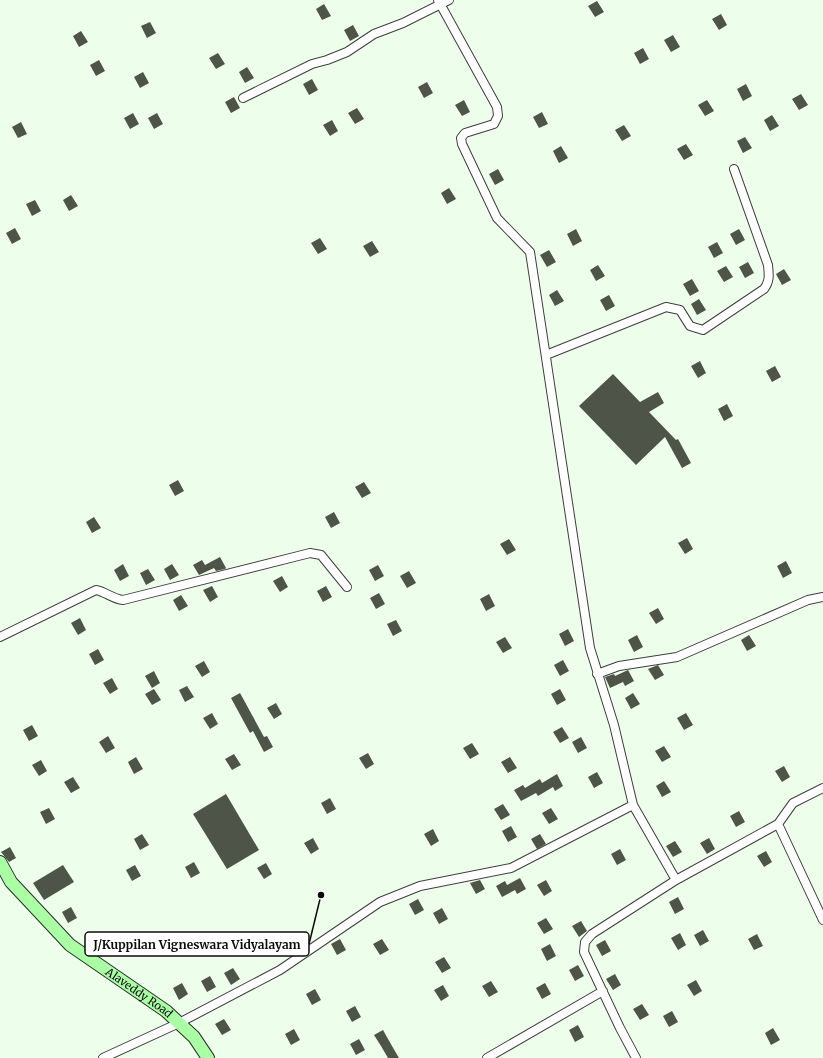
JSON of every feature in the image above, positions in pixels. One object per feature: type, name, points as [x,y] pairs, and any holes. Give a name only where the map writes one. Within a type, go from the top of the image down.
[{"type":"street","points":[[243,98],[312,64],[347,52],[374,34],[403,23],[439,2],[449,0]]},
{"type":"street","points":[[439,2],[497,107],[498,116],[494,124],[465,133],[461,138],[462,144],[497,218],[530,252],[590,648],[614,725],[633,805],[676,880]]},
{"type":"street","points":[[546,355],[666,307],[680,310],[690,326],[703,330],[764,289],[770,277],[768,265],[734,169]]},
{"type":"street","points":[[0,637],[96,590],[104,592],[114,599],[123,600],[310,553],[321,555],[347,587]]},
{"type":"street","points":[[597,674],[619,666],[677,657],[808,600],[823,597]]},
{"type":"street","points":[[636,1058],[584,952],[585,942],[592,934],[676,880],[778,824],[794,803],[823,788]]},
{"type":"street","points":[[102,1058],[179,1023],[280,970],[380,902],[420,886],[511,868],[633,805]]},
{"type":"street","points":[[778,824],[823,920]]},
{"type":"street","name":"Alaveddy Road","points":[[0,862],[11,882],[70,945],[166,1012],[194,1037],[208,1058]]},
{"type":"street","points":[[487,1058],[603,991]]},
{"type":"building","points":[[597,1],[604,12],[595,17],[588,6]]},
{"type":"building","points":[[324,4],[331,16],[322,20],[316,9]]},
{"type":"building","points":[[721,14],[727,25],[719,30],[712,19]]},
{"type":"building","points":[[150,22],[156,33],[147,38],[141,26]]},
{"type":"building","points":[[353,25],[359,36],[350,41],[344,30]]},
{"type":"building","points":[[81,31],[88,42],[79,47],[73,36]]},
{"type":"building","points":[[673,35],[680,47],[671,52],[664,40]]},
{"type":"building","points":[[643,48],[649,59],[640,64],[634,53]]},
{"type":"building","points":[[218,53],[225,64],[216,69],[209,58]]},
{"type":"building","points":[[99,60],[105,71],[96,76],[90,65]]},
{"type":"building","points":[[247,67],[254,78],[245,83],[239,72]]},
{"type":"building","points":[[143,72],[149,83],[140,88],[134,77]]},
{"type":"building","points":[[312,79],[318,90],[309,95],[303,84]]},
{"type":"building","points":[[427,82],[433,93],[424,98],[418,87]]},
{"type":"building","points":[[746,84],[752,96],[743,101],[737,89]]},
{"type":"building","points":[[801,94],[808,105],[799,110],[792,99]]},
{"type":"building","points":[[234,97],[240,108],[231,113],[225,102]]},
{"type":"building","points":[[464,100],[470,112],[462,116],[455,105]]},
{"type":"building","points":[[707,100],[714,111],[705,116],[698,105]]},
{"type":"building","points":[[357,108],[364,119],[355,124],[348,113]]},
{"type":"building","points":[[542,112],[548,124],[539,128],[533,117]]},
{"type":"building","points":[[133,113],[139,124],[130,129],[124,118]]},
{"type":"building","points":[[157,113],[163,124],[154,129],[148,118]]},
{"type":"building","points":[[772,115],[779,126],[770,131],[764,120]]},
{"type":"building","points":[[332,120],[338,131],[330,136],[323,125]]},
{"type":"building","points":[[21,122],[27,134],[18,138],[12,127]]},
{"type":"building","points":[[624,125],[631,136],[622,141],[615,130]]},
{"type":"building","points":[[745,137],[752,148],[743,153],[737,141]]},
{"type":"building","points":[[686,144],[693,155],[684,160],[677,149]]},
{"type":"building","points":[[561,146],[568,158],[559,163],[553,151]]},
{"type":"building","points":[[498,169],[504,180],[495,185],[489,174]]},
{"type":"building","points":[[449,188],[456,199],[447,204],[441,193]]},
{"type":"building","points":[[71,195],[78,206],[69,211],[63,200]]},
{"type":"building","points":[[35,200],[41,211],[32,216],[26,204]]},
{"type":"building","points":[[15,228],[21,239],[12,244],[6,233]]},
{"type":"building","points":[[576,229],[582,241],[573,246],[567,234]]},
{"type":"building","points":[[739,229],[745,240],[736,245],[730,234]]},
{"type":"building","points":[[320,238],[327,249],[318,254],[311,243]]},
{"type":"building","points":[[372,241],[379,252],[370,257],[363,246]]},
{"type":"building","points":[[717,242],[723,253],[714,258],[708,247]]},
{"type":"building","points":[[549,250],[556,262],[547,267],[540,255]]},
{"type":"building","points":[[748,262],[754,273],[745,278],[739,267]]},
{"type":"building","points":[[598,265],[605,276],[596,281],[590,270]]},
{"type":"building","points":[[726,266],[733,277],[724,282],[717,271]]},
{"type":"building","points":[[784,269],[791,280],[782,285],[776,274]]},
{"type":"building","points":[[692,279],[699,291],[690,296],[683,284]]},
{"type":"building","points":[[557,290],[564,301],[555,306],[549,295]]},
{"type":"building","points":[[609,295],[615,306],[606,311],[600,300]]},
{"type":"building","points":[[699,299],[706,310],[697,315],[691,304]]},
{"type":"building","points":[[700,361],[706,373],[698,378],[691,366]]},
{"type":"building","points":[[775,366],[781,377],[772,382],[766,371]]},
{"type":"building","points":[[613,374],[640,402],[658,392],[664,403],[649,412],[676,440],[678,439],[691,463],[682,468],[665,437],[636,465],[579,406]]},
{"type":"building","points":[[727,404],[733,416],[724,421],[718,409]]},
{"type":"building","points":[[178,480],[184,491],[175,496],[169,485]]},
{"type":"building","points":[[364,482],[371,493],[362,498],[355,487]]},
{"type":"building","points":[[334,512],[340,523],[331,528],[325,517]]},
{"type":"building","points":[[94,517],[101,528],[92,533],[86,522]]},
{"type":"building","points":[[687,538],[693,549],[685,554],[678,543]]},
{"type":"building","points":[[509,539],[516,550],[507,555],[500,544]]},
{"type":"building","points":[[220,557],[226,568],[225,569],[216,571],[214,568],[199,575],[193,565],[202,560],[205,565]]},
{"type":"building","points":[[786,561],[792,573],[783,578],[777,566]]},
{"type":"building","points":[[123,564],[129,576],[120,581],[114,570]]},
{"type":"building","points":[[172,564],[179,575],[170,580],[164,569]]},
{"type":"building","points":[[378,565],[384,576],[375,581],[369,570]]},
{"type":"building","points":[[148,569],[155,580],[146,585],[140,573]]},
{"type":"building","points":[[409,571],[416,583],[407,588],[400,576]]},
{"type":"building","points":[[282,576],[288,587],[280,592],[273,581]]},
{"type":"building","points":[[212,586],[218,597],[210,602],[203,590]]},
{"type":"building","points":[[326,586],[332,597],[323,602],[317,591]]},
{"type":"building","points":[[379,593],[385,604],[376,609],[370,598]]},
{"type":"building","points":[[489,594],[495,606],[486,611],[480,599]]},
{"type":"building","points":[[181,595],[188,606],[179,611],[173,600]]},
{"type":"building","points":[[658,608],[664,619],[656,624],[649,613]]},
{"type":"building","points":[[80,618],[86,630],[78,635],[71,623]]},
{"type":"building","points":[[396,620],[402,631],[393,636],[387,624]]},
{"type":"building","points":[[568,629],[574,641],[565,646],[559,634]]},
{"type":"building","points":[[637,635],[643,647],[634,652],[628,640]]},
{"type":"building","points":[[749,635],[756,646],[747,651],[741,640]]},
{"type":"building","points":[[505,637],[512,648],[503,653],[496,642]]},
{"type":"building","points":[[98,649],[104,660],[95,665],[89,654]]},
{"type":"building","points":[[563,660],[569,671],[560,676],[554,665]]},
{"type":"building","points":[[204,661],[210,672],[202,677],[195,666]]},
{"type":"building","points":[[658,665],[664,675],[655,680],[648,669]]},
{"type":"building","points":[[628,670],[634,681],[625,686],[623,682],[610,688],[605,677],[614,674],[615,676]]},
{"type":"building","points":[[154,671],[160,683],[152,688],[145,676]]},
{"type":"building","points":[[112,678],[118,689],[110,694],[103,683]]},
{"type":"building","points":[[187,686],[194,697],[185,702],[179,690]]},
{"type":"building","points":[[154,689],[161,700],[152,705],[145,694]]},
{"type":"building","points":[[560,689],[566,700],[557,705],[551,694]]},
{"type":"building","points":[[240,693],[264,737],[267,736],[273,747],[264,752],[253,731],[250,733],[231,698]]},
{"type":"building","points":[[633,693],[640,704],[631,709],[625,698]]},
{"type":"building","points":[[276,703],[282,714],[274,719],[267,708]]},
{"type":"building","points":[[212,713],[218,724],[210,729],[203,718]]},
{"type":"building","points":[[686,713],[693,725],[684,730],[677,718]]},
{"type":"building","points":[[32,725],[38,736],[29,741],[23,730]]},
{"type":"building","points":[[562,727],[569,738],[560,743],[553,732]]},
{"type":"building","points":[[108,736],[115,748],[106,753],[99,742]]},
{"type":"building","points":[[581,737],[587,748],[578,753],[572,742]]},
{"type":"building","points":[[472,743],[479,754],[470,759],[463,748]]},
{"type":"building","points":[[664,746],[671,757],[662,762],[655,751]]},
{"type":"building","points":[[368,753],[374,764],[366,769],[359,758]]},
{"type":"building","points":[[234,754],[241,765],[232,770],[225,759]]},
{"type":"building","points":[[136,757],[143,769],[134,774],[128,762]]},
{"type":"building","points":[[510,757],[517,768],[508,773],[501,762]]},
{"type":"building","points":[[41,760],[47,771],[39,776],[32,765]]},
{"type":"building","points":[[784,766],[790,777],[782,782],[775,771]]},
{"type":"building","points":[[597,772],[603,783],[594,788],[588,777]]},
{"type":"building","points":[[557,774],[563,786],[555,791],[553,787],[538,796],[536,793],[521,801],[514,790],[523,785],[525,788],[540,779],[542,783]]},
{"type":"building","points":[[73,777],[80,788],[71,793],[64,782]]},
{"type":"building","points":[[664,781],[671,792],[662,797],[656,786]]},
{"type":"building","points":[[226,794],[259,850],[227,869],[193,814]]},
{"type":"building","points":[[330,798],[336,809],[327,814],[321,803]]},
{"type":"building","points":[[503,804],[510,815],[501,820],[494,809]]},
{"type":"building","points":[[49,808],[55,819],[46,824],[40,812]]},
{"type":"building","points":[[551,808],[558,819],[549,824],[542,813]]},
{"type":"building","points":[[739,811],[745,822],[736,827],[730,816]]},
{"type":"building","points":[[511,826],[517,837],[508,842],[502,831]]},
{"type":"building","points":[[433,829],[439,841],[431,846],[424,834]]},
{"type":"building","points":[[142,834],[149,845],[140,850],[134,839]]},
{"type":"building","points":[[540,834],[546,844],[537,849],[531,839]]},
{"type":"building","points":[[313,838],[319,849],[311,854],[304,843]]},
{"type":"building","points":[[709,838],[715,849],[707,854],[700,843]]},
{"type":"building","points":[[675,841],[682,852],[673,857],[666,846]]},
{"type":"building","points":[[10,847],[16,858],[9,862],[1,852]]},
{"type":"building","points":[[620,849],[626,860],[617,865],[611,854]]},
{"type":"building","points":[[766,851],[772,862],[764,867],[757,856]]},
{"type":"building","points":[[194,862],[200,873],[191,878],[185,867]]},
{"type":"building","points":[[266,863],[272,874],[264,879],[257,868]]},
{"type":"building","points":[[63,865],[74,882],[44,900],[33,883]]},
{"type":"building","points":[[135,865],[141,876],[132,881],[126,870]]},
{"type":"building","points":[[520,878],[526,889],[517,894],[515,890],[502,897],[496,886],[505,881],[507,885]]},
{"type":"building","points":[[480,880],[485,889],[476,894],[470,883]]},
{"type":"building","points":[[546,880],[552,891],[544,896],[537,885]]},
{"type":"building","points":[[678,897],[684,909],[675,914],[669,902]]},
{"type":"building","points":[[418,899],[424,910],[415,915],[409,904]]},
{"type":"building","points":[[71,907],[77,918],[68,923],[62,912]]},
{"type":"building","points":[[442,908],[448,919],[439,924],[433,913]]},
{"type":"building","points":[[546,918],[553,929],[544,934],[537,923]]},
{"type":"building","points":[[581,921],[587,931],[579,937],[572,926]]},
{"type":"building","points":[[703,930],[709,941],[700,946],[694,935]]},
{"type":"building","points":[[245,932],[251,943],[243,948],[236,937]]},
{"type":"building","points":[[680,933],[686,945],[678,950],[671,938]]},
{"type":"building","points":[[757,934],[763,946],[754,950],[748,939]]},
{"type":"building","points":[[340,939],[346,950],[337,955],[331,944]]},
{"type":"building","points":[[382,939],[389,950],[380,955],[373,944]]},
{"type":"building","points":[[605,940],[611,951],[602,956],[596,945]]},
{"type":"building","points":[[550,944],[556,956],[547,961],[541,949]]},
{"type":"building","points":[[444,957],[451,968],[442,973],[435,962]]},
{"type":"building","points":[[578,965],[584,976],[575,981],[569,970]]},
{"type":"building","points":[[233,968],[240,979],[231,985],[224,973]]},
{"type":"building","points":[[615,974],[621,985],[613,990],[606,979]]},
{"type":"building","points":[[210,976],[216,987],[207,992],[201,981]]},
{"type":"building","points":[[696,980],[702,991],[694,996],[687,985]]},
{"type":"building","points":[[491,981],[498,992],[489,997],[482,986]]},
{"type":"building","points":[[182,983],[188,994],[179,1000],[173,988]]},
{"type":"building","points":[[545,983],[551,994],[542,999],[536,988]]},
{"type":"building","points":[[443,985],[449,996],[441,1001],[434,990]]},
{"type":"building","points":[[315,989],[321,1000],[312,1005],[306,994]]},
{"type":"building","points":[[642,1004],[649,1015],[640,1020],[633,1009]]},
{"type":"building","points":[[355,1006],[361,1017],[352,1022],[346,1011]]},
{"type":"building","points":[[672,1011],[678,1022],[669,1027],[663,1016]]},
{"type":"building","points":[[224,1019],[231,1030],[222,1035],[215,1024]]},
{"type":"building","points":[[578,1025],[584,1037],[575,1042],[569,1030]]},
{"type":"building","points":[[773,1028],[780,1040],[771,1045],[765,1033]]},
{"type":"building","points":[[294,1029],[300,1040],[291,1045],[285,1034]]},
{"type":"building","points":[[383,1030],[399,1058],[388,1058],[374,1035]]},
{"type":"building","points":[[359,1039],[365,1050],[356,1055],[350,1044]]},
{"type":"place","name":"J/Kuppilan Vigneswara Vidyalayam","points":[[321,895]]}]
